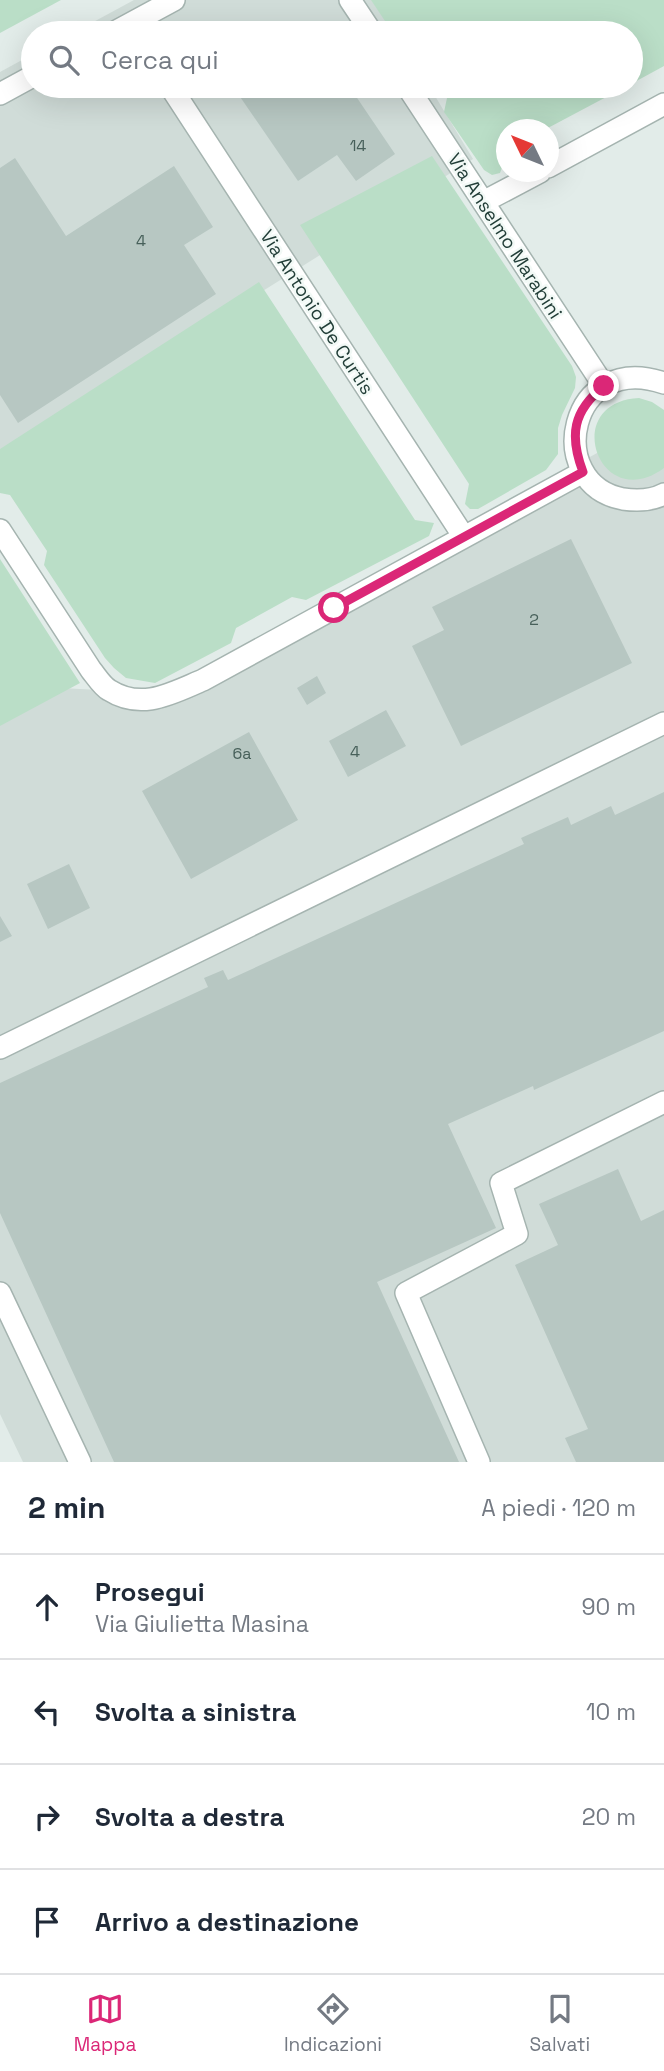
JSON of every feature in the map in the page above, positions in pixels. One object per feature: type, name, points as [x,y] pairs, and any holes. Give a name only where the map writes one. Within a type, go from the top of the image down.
[{"type":"street","points":[[141,21],[174,0]]},
{"type":"street","points":[[350,0],[364,21]]},
{"type":"street","points":[[0,94],[21,83]]},
{"type":"street","name":"Via Antonio De Curtis","points":[[178,98],[464,537]]},
{"type":"street","name":"Via Anselmo Marabini","points":[[415,98],[604,386]]},
{"type":"street","points":[[559,161],[664,104]]},
{"type":"street","points":[[483,202],[521,182]]},
{"type":"street","points":[[664,383],[647,377],[626,377],[604,386],[591,396],[580,412],[575,429],[576,453],[583,472],[596,487],[616,498],[636,501],[658,498],[664,494]]},
{"type":"street","points":[[0,530],[91,670],[107,690],[135,701],[164,696],[203,680],[583,472]]},
{"type":"street","points":[[0,1048],[664,723]]},
{"type":"street","points":[[479,1462],[406,1293],[517,1234],[501,1183],[664,1102]]},
{"type":"street","points":[[0,1293],[80,1462]]},
{"type":"shaded area","points":[[134,0],[377,0],[390,21],[95,21]]},
{"type":"shaded area","points":[[21,61],[21,98],[436,98],[473,159],[0,456],[0,72]]},
{"type":"shaded area","points":[[664,416],[664,1462],[23,1462],[0,1414],[0,723],[61,688],[137,692],[217,668],[335,598]]},
{"type":"green space","points":[[0,0],[61,0],[21,21],[0,33]]},
{"type":"green space","points":[[371,0],[664,0],[664,66],[643,77],[643,21],[385,21]]},
{"type":"green space","points":[[447,98],[604,98],[559,122],[559,119],[496,119],[496,174],[492,175],[484,170],[444,112]]},
{"type":"green space","points":[[432,156],[572,366],[576,377],[575,388],[558,428],[558,454],[546,470],[478,509],[470,509],[465,504],[469,484],[300,225]]},
{"type":"green space","points":[[259,282],[415,520],[434,523],[429,536],[306,600],[292,597],[236,628],[231,643],[155,683],[126,678],[105,658],[44,565],[47,551],[10,495],[0,493],[0,449]]},
{"type":"green space","points":[[639,398],[664,410],[664,468],[641,479],[621,478],[606,468],[597,452],[595,435],[600,417],[614,404]]},
{"type":"green space","points":[[0,559],[80,683],[0,726]]},
{"type":"building","points":[[241,98],[357,98],[395,154],[356,181],[337,155],[298,181]]},
{"type":"building","points":[[15,158],[66,236],[174,166],[213,227],[184,245],[216,294],[18,423],[0,395],[0,168]]},
{"type":"building","points":[[571,539],[632,663],[461,746],[412,646],[444,630],[432,607]]},
{"type":"building","points":[[317,676],[326,693],[307,705],[297,688]]},
{"type":"building","points":[[386,710],[406,746],[348,777],[329,741]]},
{"type":"building","points":[[249,732],[298,820],[191,879],[142,791]]},
{"type":"building","points":[[664,792],[664,1031],[534,1090],[533,1086],[448,1124],[496,1228],[377,1282],[459,1462],[114,1462],[0,1213],[0,1083],[208,987],[204,978],[223,970],[228,980],[524,844],[521,838],[568,817],[571,825],[611,806],[615,815]]},
{"type":"building","points":[[69,864],[90,908],[48,929],[27,884]]},
{"type":"building","points":[[0,916],[12,936],[0,942]]},
{"type":"building","points":[[618,1169],[641,1221],[664,1210],[664,1462],[576,1462],[565,1438],[588,1429],[515,1265],[558,1245],[539,1204]]},
{"type":"route","points":[[334,608],[583,472],[576,453],[575,429],[580,412],[591,396],[604,386]]}]
